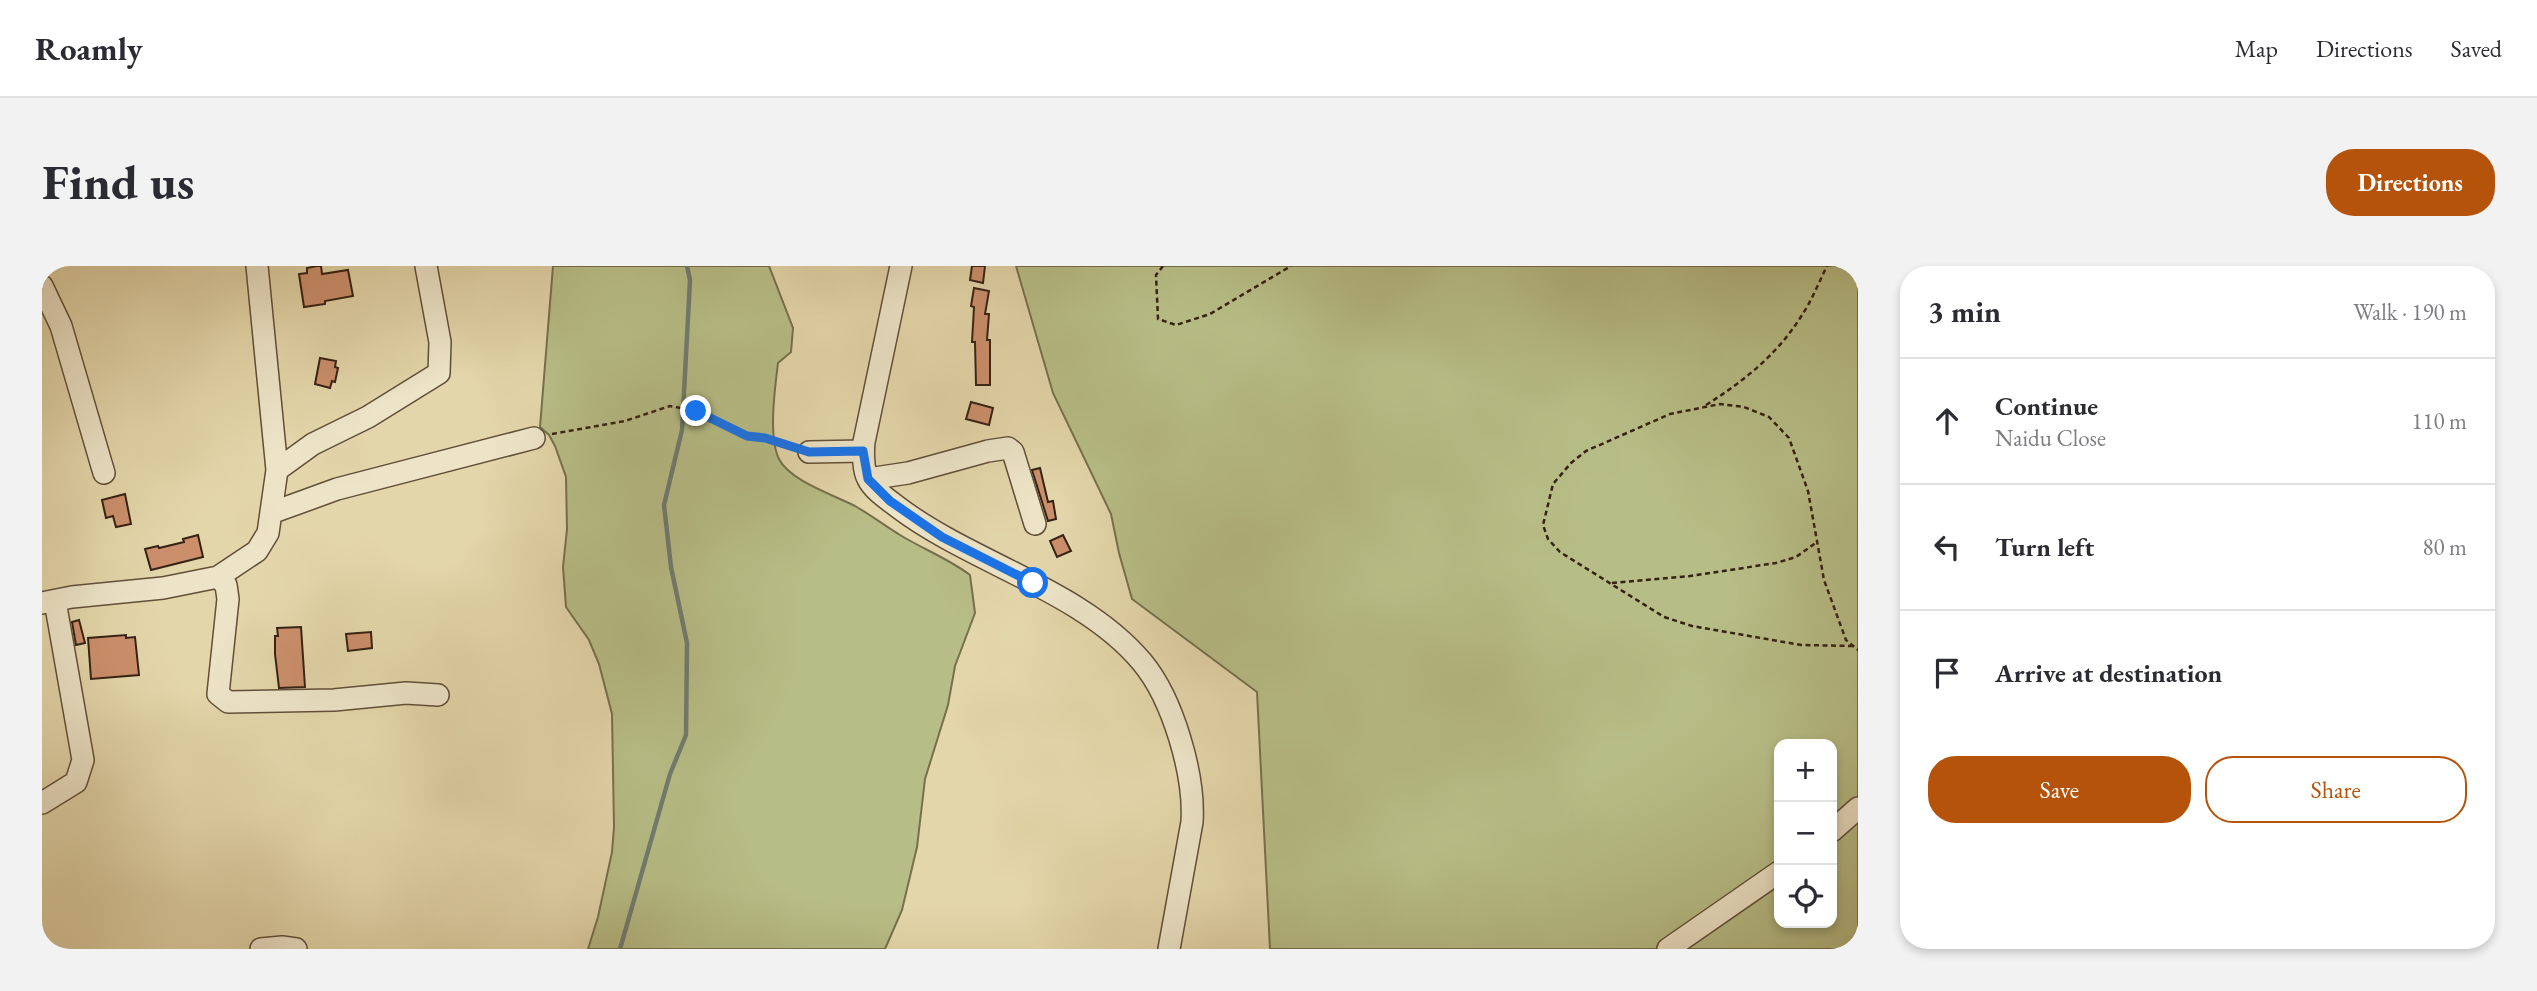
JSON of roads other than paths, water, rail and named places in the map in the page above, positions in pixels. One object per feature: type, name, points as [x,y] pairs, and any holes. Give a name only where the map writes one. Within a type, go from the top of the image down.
[{"type":"street","points":[[42,803],[76,782],[83,760],[49,602],[72,597],[163,588],[218,577],[257,551],[268,533],[277,470],[257,266]]},
{"type":"street","points":[[277,470],[313,444],[368,417],[439,373],[440,342],[426,266]]},
{"type":"street","points":[[901,266],[863,451],[868,479],[890,501],[918,522],[1033,583],[1097,622],[1142,662],[1168,709],[1181,741],[1194,803],[1169,949]]},
{"type":"street","points":[[42,286],[61,326],[104,473]]},
{"type":"street","points":[[271,513],[338,489],[534,438]]},
{"type":"street","points":[[868,479],[908,473],[1008,448],[1013,452],[1035,524]]},
{"type":"street","points":[[809,452],[863,451]]},
{"type":"street","points":[[218,577],[226,585],[228,599],[218,694],[228,702],[334,699],[406,693],[438,695]]},
{"type":"street","points":[[1837,827],[1858,808]]},
{"type":"street","points":[[1668,949],[1774,875]]},
{"type":"street","points":[[261,949],[296,949]]},
{"type":"waterway","points":[[620,949],[670,774],[686,735],[687,643],[671,567],[664,505],[682,430],[690,280],[687,266]]}]
